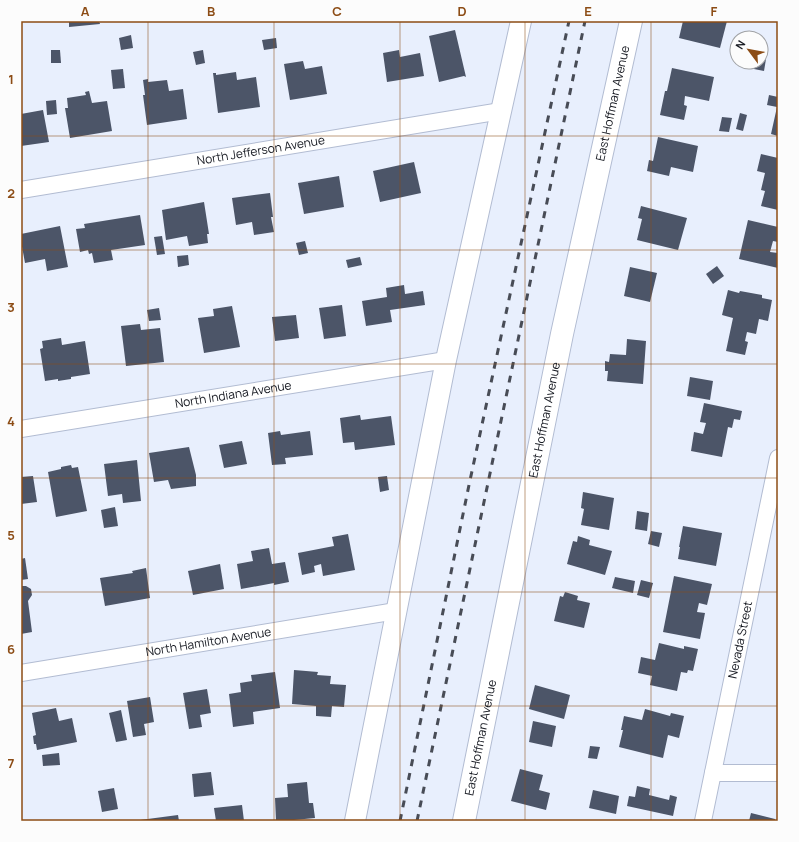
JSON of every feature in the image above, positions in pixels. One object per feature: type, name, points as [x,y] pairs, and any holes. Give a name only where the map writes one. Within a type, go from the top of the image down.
[{"type":"main road","name":"East Hoffman Avenue","points":[[464,821],[562,334],[631,21]]},
{"type":"street","points":[[355,821],[446,360],[521,21]]},
{"type":"street","name":"North Jefferson Avenue","points":[[21,190],[501,111]]},
{"type":"street","name":"North Indiana Avenue","points":[[21,429],[446,360]]},
{"type":"street","name":"Nevada Street","points":[[703,821],[778,458]]},
{"type":"street","name":"North Hamilton Avenue","points":[[21,672],[396,611]]},
{"type":"street","points":[[713,773],[778,773]]},
{"type":"building","points":[[69,21],[99,21],[100,24],[69,27]]},
{"type":"building","points":[[683,21],[727,21],[720,48],[679,38]]},
{"type":"building","points":[[455,30],[466,77],[464,76],[439,82],[429,36]]},
{"type":"building","points":[[131,35],[133,48],[121,50],[119,38]]},
{"type":"building","points":[[276,38],[277,48],[264,50],[262,40]]},
{"type":"building","points":[[51,50],[60,50],[61,63],[51,63]]},
{"type":"building","points":[[203,50],[205,63],[196,65],[193,52]]},
{"type":"building","points":[[399,50],[400,57],[420,53],[424,76],[387,82],[383,53]]},
{"type":"building","points":[[303,61],[305,69],[322,66],[327,94],[290,100],[284,64]]},
{"type":"building","points":[[672,68],[714,77],[709,101],[685,96],[684,105],[687,106],[684,120],[660,115]]},
{"type":"building","points":[[123,69],[125,88],[113,89],[111,70]]},
{"type":"building","points":[[236,72],[237,80],[256,77],[260,107],[218,113],[213,73],[216,73],[216,75]]},
{"type":"building","points":[[148,79],[148,82],[167,80],[169,91],[183,89],[187,119],[147,125],[143,95],[145,95],[143,80]]},
{"type":"building","points":[[89,91],[92,103],[107,101],[112,131],[70,138],[65,108],[68,108],[67,98],[86,95],[85,92]]},
{"type":"building","points":[[769,95],[778,97],[778,136],[771,134],[777,107],[767,105]]},
{"type":"building","points":[[56,100],[57,114],[47,115],[46,101]]},
{"type":"building","points":[[43,110],[49,142],[21,146],[21,114]]},
{"type":"building","points":[[740,113],[747,115],[743,131],[736,129]]},
{"type":"building","points":[[722,117],[732,118],[729,132],[719,131]]},
{"type":"building","points":[[658,137],[698,146],[693,172],[671,167],[669,176],[647,171],[649,160],[653,161]]},
{"type":"building","points":[[761,154],[778,158],[778,210],[761,206],[765,191],[761,190],[765,173],[757,171]]},
{"type":"building","points":[[414,162],[421,193],[380,202],[373,171]]},
{"type":"building","points":[[339,176],[344,207],[304,214],[298,183]]},
{"type":"building","points":[[270,193],[273,217],[271,217],[274,232],[254,235],[252,222],[236,225],[232,198]]},
{"type":"building","points":[[204,202],[209,234],[207,234],[208,243],[189,246],[187,236],[166,240],[162,210]]},
{"type":"building","points":[[641,206],[687,218],[678,250],[637,240],[642,219],[638,218]]},
{"type":"building","points":[[140,215],[145,245],[111,250],[113,260],[94,263],[92,253],[89,254],[88,250],[80,252],[76,229],[85,228],[84,224]]},
{"type":"building","points":[[748,220],[778,227],[778,242],[773,241],[770,252],[778,253],[778,268],[739,259]]},
{"type":"building","points":[[60,226],[68,267],[47,271],[45,259],[25,263],[21,234]]},
{"type":"building","points":[[162,236],[165,254],[157,255],[154,237]]},
{"type":"building","points":[[305,241],[308,253],[299,255],[296,243]]},
{"type":"building","points":[[188,255],[189,265],[178,267],[177,256]]},
{"type":"building","points":[[360,257],[362,265],[348,268],[346,260]]},
{"type":"building","points":[[717,266],[724,276],[713,284],[706,274]]},
{"type":"building","points":[[630,267],[657,273],[650,302],[624,296]]},
{"type":"building","points":[[404,285],[405,294],[423,291],[425,305],[390,310],[392,322],[366,326],[362,301],[387,297],[386,288]]},
{"type":"building","points":[[728,290],[739,293],[740,291],[762,295],[762,298],[772,300],[768,321],[759,319],[756,334],[747,332],[745,341],[748,342],[745,355],[726,351],[733,318],[722,315]]},
{"type":"building","points":[[342,305],[346,336],[324,339],[319,308]]},
{"type":"building","points":[[232,306],[240,347],[204,353],[198,318],[214,316],[213,309]]},
{"type":"building","points":[[159,308],[161,320],[149,321],[147,310]]},
{"type":"building","points":[[296,315],[299,338],[275,341],[272,317]]},
{"type":"building","points":[[140,324],[141,330],[160,328],[164,362],[126,366],[121,326]]},
{"type":"building","points":[[61,338],[62,345],[85,341],[90,374],[71,377],[71,379],[45,381],[40,349],[43,348],[42,341]]},
{"type":"building","points":[[627,339],[646,341],[643,384],[607,381],[608,371],[605,371],[605,361],[609,362],[610,354],[626,355]]},
{"type":"building","points":[[690,377],[713,381],[710,400],[687,396]]},
{"type":"building","points":[[704,403],[742,411],[740,420],[734,419],[732,428],[728,427],[722,457],[691,451],[694,432],[703,434],[706,423],[700,422]]},
{"type":"building","points":[[360,415],[361,420],[391,416],[395,445],[355,450],[354,442],[343,443],[340,418]]},
{"type":"building","points":[[280,431],[281,435],[310,431],[313,455],[285,458],[286,464],[272,465],[268,433]]},
{"type":"building","points":[[242,441],[247,464],[224,468],[219,445]]},
{"type":"building","points":[[189,447],[196,475],[196,486],[171,489],[168,480],[154,482],[149,453]]},
{"type":"building","points":[[137,460],[141,501],[123,503],[122,494],[108,496],[104,464]]},
{"type":"building","points":[[71,465],[72,468],[78,467],[87,511],[56,517],[48,472]]},
{"type":"building","points":[[33,476],[37,502],[21,504],[21,477]]},
{"type":"building","points":[[387,476],[389,490],[380,492],[378,477]]},
{"type":"building","points":[[583,492],[614,498],[609,530],[581,525],[584,509],[581,508]]},
{"type":"building","points":[[115,507],[118,526],[104,528],[101,510]]},
{"type":"building","points":[[637,511],[649,513],[647,531],[635,529]]},
{"type":"building","points":[[683,526],[722,533],[716,566],[678,559]]},
{"type":"building","points":[[651,531],[662,533],[659,547],[648,544]]},
{"type":"building","points":[[348,534],[355,570],[323,576],[321,564],[314,566],[315,572],[302,575],[298,553],[334,546],[332,537]]},
{"type":"building","points":[[578,536],[590,540],[589,545],[612,551],[605,575],[567,564],[573,541],[577,542]]},
{"type":"building","points":[[269,548],[272,564],[285,562],[289,582],[241,589],[237,564],[253,561],[251,551]]},
{"type":"building","points":[[25,558],[28,579],[21,580],[21,559]]},
{"type":"building","points":[[220,564],[224,589],[193,595],[188,571]]},
{"type":"building","points":[[146,568],[150,598],[105,606],[100,578],[133,573],[132,571]]},
{"type":"building","points":[[674,576],[712,584],[707,605],[699,603],[697,612],[705,613],[700,639],[663,632]]},
{"type":"building","points":[[615,577],[635,581],[633,593],[612,588]]},
{"type":"building","points":[[641,580],[653,583],[649,598],[637,595]]},
{"type":"building","points":[[26,586],[31,589],[32,595],[28,601],[32,632],[21,634],[21,587]]},
{"type":"building","points":[[565,592],[578,596],[577,600],[590,603],[584,628],[554,621],[560,596],[563,597]]},
{"type":"building","points":[[659,643],[684,649],[684,646],[698,649],[693,671],[688,670],[687,673],[681,672],[677,691],[650,685],[652,676],[638,673],[641,657],[655,660]]},
{"type":"building","points":[[294,670],[318,672],[317,675],[331,676],[330,684],[346,685],[344,707],[332,706],[331,717],[316,716],[316,706],[292,704]]},
{"type":"building","points":[[275,672],[280,708],[253,712],[254,724],[233,727],[229,694],[241,692],[240,683],[252,681],[251,675]]},
{"type":"building","points":[[535,685],[570,695],[564,719],[529,709]]},
{"type":"building","points":[[207,689],[211,713],[200,715],[202,727],[189,729],[183,693]]},
{"type":"building","points":[[150,697],[154,722],[144,724],[146,735],[133,737],[127,701]]},
{"type":"building","points":[[56,708],[59,721],[72,718],[77,742],[37,750],[36,744],[34,744],[33,736],[36,735],[32,713]]},
{"type":"building","points":[[645,709],[670,716],[671,713],[684,716],[679,738],[668,735],[663,758],[619,747],[623,730],[621,730],[624,716],[642,720]]},
{"type":"building","points":[[121,710],[127,740],[116,742],[109,713]]},
{"type":"building","points":[[533,721],[556,726],[552,747],[529,742]]},
{"type":"building","points":[[590,746],[600,747],[597,759],[588,758]]},
{"type":"building","points":[[59,753],[60,765],[43,766],[42,755]]},
{"type":"building","points":[[520,769],[543,775],[539,790],[550,793],[546,810],[511,801]]},
{"type":"building","points":[[211,772],[214,795],[194,797],[192,774]]},
{"type":"building","points":[[307,782],[309,803],[313,803],[315,818],[294,821],[276,821],[275,798],[288,797],[287,784]]},
{"type":"building","points":[[637,786],[650,789],[649,795],[669,800],[670,795],[677,797],[673,816],[627,806],[629,796],[635,797]]},
{"type":"building","points":[[114,788],[118,809],[102,812],[98,791]]},
{"type":"building","points":[[593,790],[619,796],[616,814],[589,808]]},
{"type":"building","points":[[242,805],[244,821],[216,821],[214,808]]},
{"type":"building","points":[[751,813],[775,819],[775,821],[749,821]]},
{"type":"building","points":[[178,815],[179,821],[140,821],[140,820]]},
{"type":"railway","points":[[400,821],[469,485],[569,21]]},
{"type":"railway","points":[[417,821],[585,21]]}]
